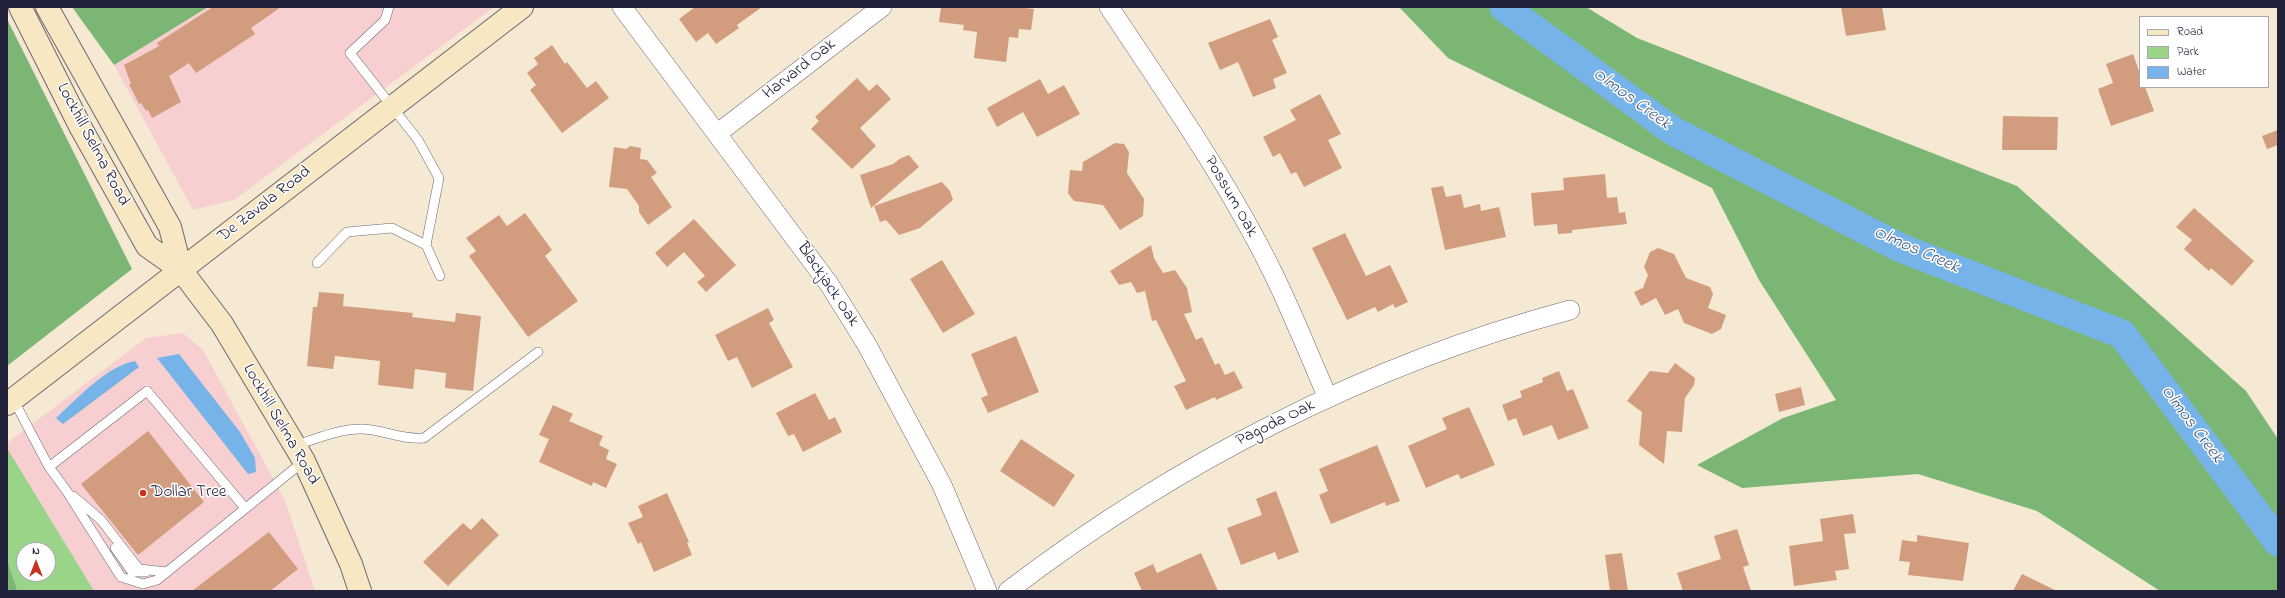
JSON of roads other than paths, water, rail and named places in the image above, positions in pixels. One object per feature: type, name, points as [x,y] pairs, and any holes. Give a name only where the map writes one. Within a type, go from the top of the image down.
[{"type":"main road","name":"Lockhill Selma Road","points":[[20,7],[81,128],[147,246],[181,270],[222,324],[300,453],[351,564],[360,591]]},
{"type":"main road","name":"Lockhill Selma Road","points":[[47,7],[170,227],[181,270]]},
{"type":"main road","name":"De Zavala Road","points":[[10,401],[522,7]]},
{"type":"street","name":"Blackjack Oak","points":[[622,7],[718,133],[829,284],[867,345],[942,485],[987,591]]},
{"type":"street","name":"Harvard Oak","points":[[718,133],[882,7]]},
{"type":"street","name":"Possum Oak","points":[[1109,7],[1191,130],[1233,201],[1273,273],[1328,398]]},
{"type":"street","name":"Pagoda Oak","points":[[1008,591],[1055,555],[1147,495],[1218,453],[1328,398],[1439,352],[1528,321],[1570,310]]},
{"type":"lane","points":[[389,7],[385,20],[350,53],[418,140],[438,178],[426,245],[440,276]]},
{"type":"lane","points":[[317,262],[347,232],[392,228],[426,245]]},
{"type":"lane","points":[[10,401],[48,467],[66,490],[121,577],[143,584],[157,580],[245,508],[300,453],[341,431],[363,429],[409,440],[424,438],[538,352]]},
{"type":"lane","points":[[48,467],[147,391],[245,508]]},
{"type":"lane","points":[[66,490],[101,520],[139,569],[167,572]]},
{"type":"water","points":[[179,354],[240,432],[255,458],[256,472],[248,474],[157,358]]},
{"type":"water","points":[[135,361],[139,367],[63,424],[56,418],[103,376],[124,364]]},
{"type":"waterway","name":"Olmos Creek","points":[[1504,7],[1673,131],[1901,248],[2122,334],[2278,542]]},
{"type":"place","name":"Dollar Tree","points":[[143,493]]}]
